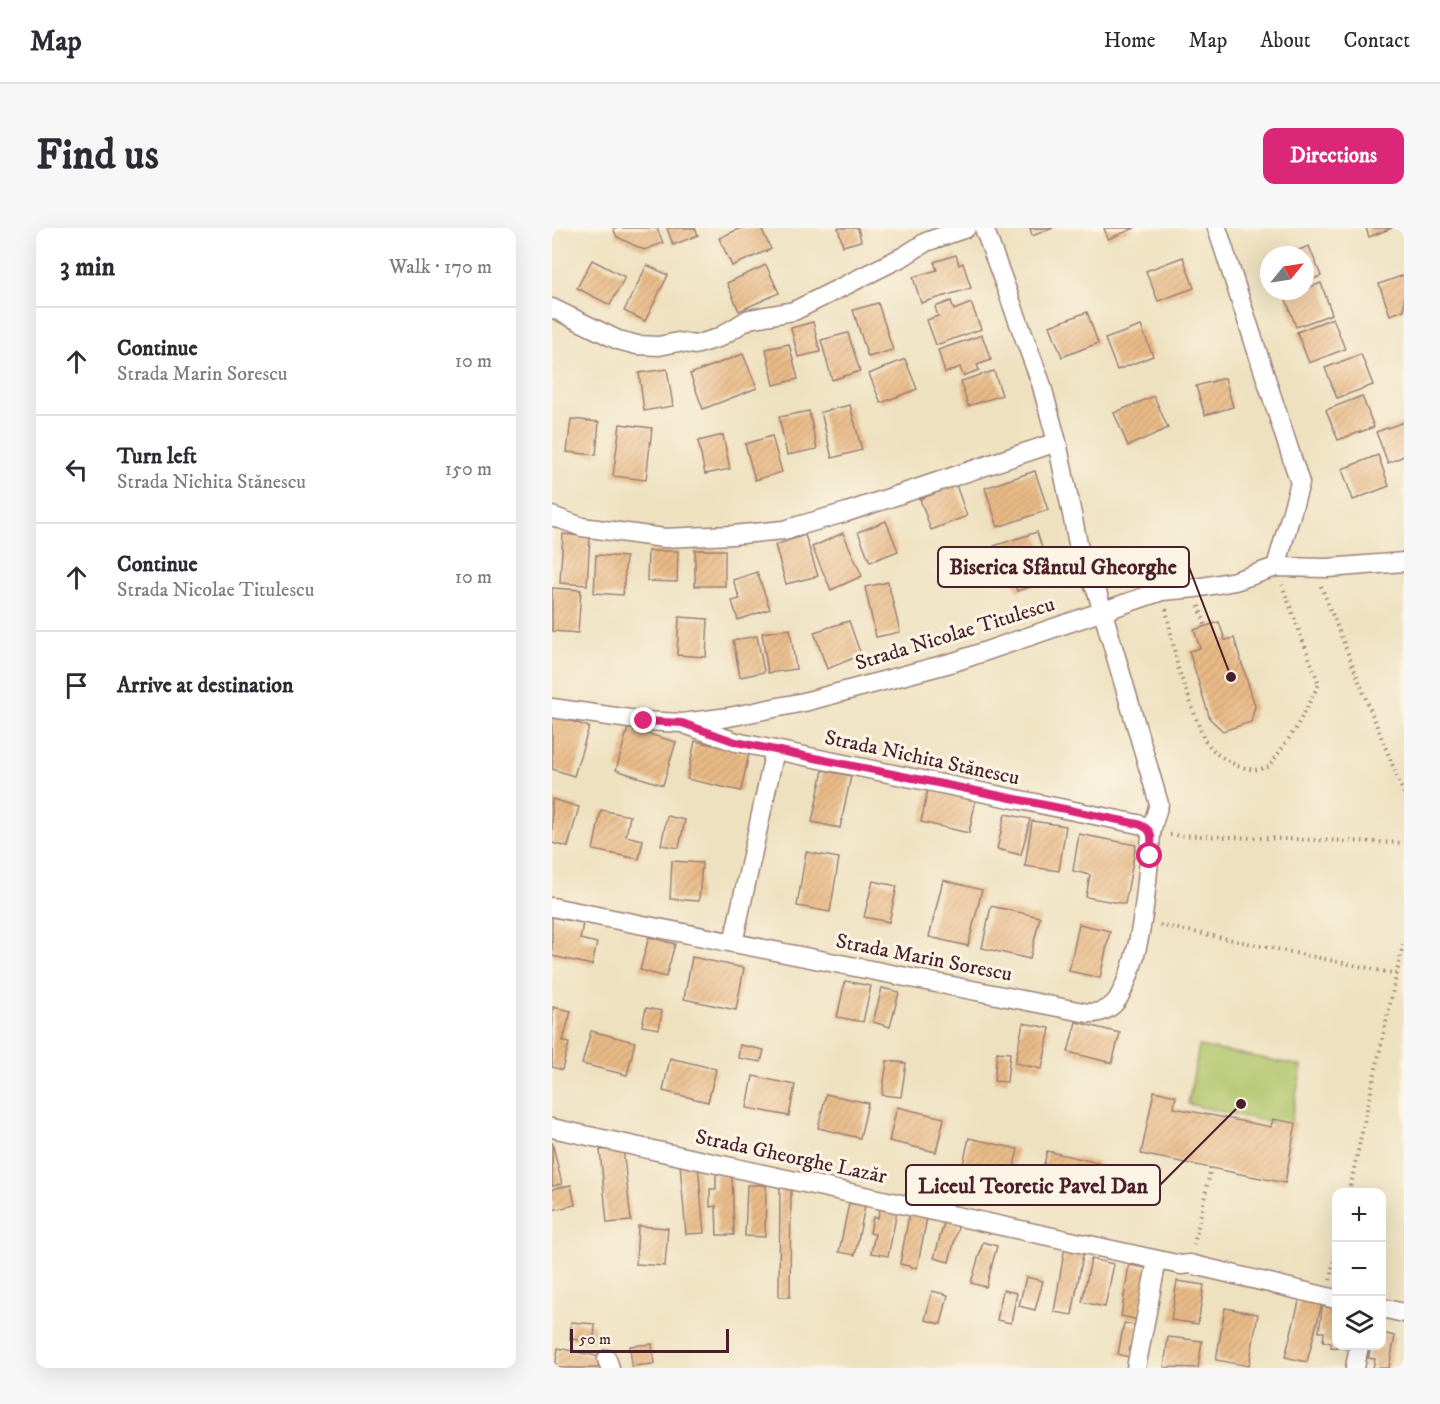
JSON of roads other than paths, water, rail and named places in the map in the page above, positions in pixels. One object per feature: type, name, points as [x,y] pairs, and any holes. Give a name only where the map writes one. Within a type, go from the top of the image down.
[{"type":"street","points":[[552,308],[618,340],[637,345],[659,346],[678,342],[695,345],[718,338],[749,319],[794,311],[904,256],[926,242],[966,228]]},
{"type":"street","name":"Strada Marin Sorescu","points":[[552,906],[1095,1014],[1111,1007],[1119,998],[1133,963],[1141,922],[1151,834],[1159,804],[1097,592],[1081,558],[1057,442],[1041,383],[984,228]]},
{"type":"street","points":[[1217,228],[1300,483],[1276,567]]},
{"type":"street","points":[[552,516],[582,526],[664,538],[732,536],[784,530],[847,512],[1057,442]]},
{"type":"street","name":"Strada Nicolae Titulescu","points":[[552,708],[644,721],[682,723],[729,717],[804,702],[931,669],[1162,591],[1235,581],[1276,567],[1313,568],[1404,562]]},
{"type":"street","name":"Strada Nichita Stănescu","points":[[682,723],[736,742],[1138,824],[1147,827],[1151,834]]},
{"type":"street","points":[[734,944],[775,750]]},
{"type":"street","name":"Strada Gheorghe Lazăr","points":[[552,1128],[1157,1260],[1181,1265],[1190,1264],[1331,1297]]},
{"type":"street","points":[[1136,1368],[1157,1260]]},
{"type":"street","points":[[1386,1309],[1404,1313]]},
{"type":"street","points":[[1355,1368],[1358,1350]]},
{"type":"place","name":"Biserica Sfântul Gheorghe","points":[[1231,677]]},
{"type":"place","name":"Liceul Teoretic Pavel Dan","points":[[1241,1104]]}]
